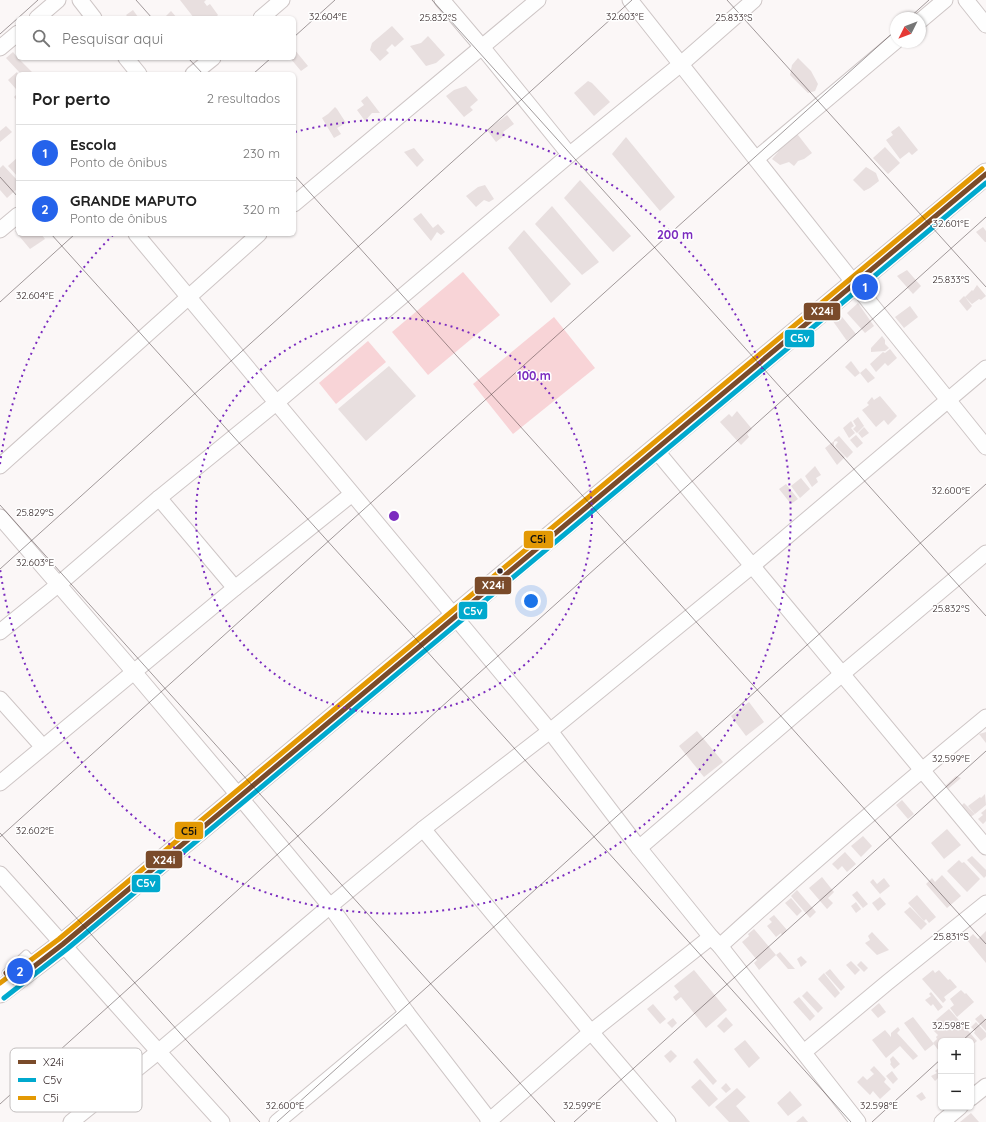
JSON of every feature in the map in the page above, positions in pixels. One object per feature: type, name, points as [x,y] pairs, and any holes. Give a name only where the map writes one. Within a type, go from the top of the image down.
[{"type":"street","points":[[39,16],[58,0]]},
{"type":"street","points":[[80,0],[92,16]]},
{"type":"street","points":[[263,16],[282,0]]},
{"type":"street","points":[[442,0],[569,154]]},
{"type":"street","points":[[296,202],[538,0]]},
{"type":"street","points":[[630,0],[854,284],[986,447]]},
{"type":"street","points":[[0,632],[59,584],[159,498],[276,403],[569,154],[681,64],[754,0]]},
{"type":"street","points":[[926,16],[946,0]]},
{"type":"street","points":[[966,0],[986,25]]},
{"type":"street","points":[[0,48],[16,35]]},
{"type":"street","points":[[756,159],[890,47]]},
{"type":"street","points":[[128,60],[137,72]]},
{"type":"street","points":[[196,72],[210,60]]},
{"type":"street","points":[[7,987],[63,944],[986,174]]},
{"type":"street","points":[[0,230],[16,217]]},
{"type":"street","points":[[138,236],[550,731],[639,848],[804,1052],[858,1122]]},
{"type":"street","points":[[0,466],[257,236]]},
{"type":"street","points":[[142,1065],[423,829],[550,731],[752,566],[986,368]]},
{"type":"street","points":[[655,449],[986,847]]},
{"type":"street","points":[[0,783],[235,588],[352,494]]},
{"type":"street","points":[[159,498],[235,588]]},
{"type":"street","points":[[0,517],[134,672],[330,906],[407,1013],[489,1122],[591,1032],[716,942],[777,895],[986,717]]},
{"type":"street","points":[[639,848],[986,553]]},
{"type":"street","points":[[0,699],[43,747]]},
{"type":"street","points":[[423,829],[591,1032],[668,1122]]},
{"type":"street","points":[[0,874],[222,1122]]},
{"type":"street","points":[[804,1052],[986,903]]},
{"type":"street","points":[[278,1122],[407,1013]]},
{"type":"street","points":[[974,1096],[986,1086]]},
{"type":"street","points":[[942,1122],[956,1110]]},
{"type":"street","points":[[71,1122],[83,1112]]},
{"type":"shaded area","points":[[463,272],[500,315],[428,375],[392,332]]},
{"type":"shaded area","points":[[554,317],[595,368],[513,434],[473,384]]},
{"type":"shaded area","points":[[368,341],[386,362],[336,404],[319,383]]},
{"type":"building","points":[[180,0],[206,0],[204,2],[207,6],[210,4],[218,15],[217,16],[192,16]]},
{"type":"building","points":[[133,10],[137,16],[127,16],[126,15]]},
{"type":"building","points":[[171,11],[175,16],[166,16]]},
{"type":"building","points":[[392,26],[404,39],[395,47],[392,44],[386,50],[389,53],[380,61],[370,50],[372,43]]},
{"type":"building","points":[[428,36],[445,55],[436,63],[426,66],[410,46],[421,43]]},
{"type":"building","points":[[296,51],[308,66],[301,71],[292,60],[296,60]]},
{"type":"building","points":[[13,52],[16,56],[16,60],[20,60],[32,72],[19,72],[6,58]]},
{"type":"building","points":[[798,58],[811,71],[818,84],[815,91],[808,93],[790,75],[792,65]]},
{"type":"building","points":[[16,73],[16,89],[8,80]]},
{"type":"building","points":[[588,81],[592,83],[610,102],[594,116],[574,93]]},
{"type":"building","points":[[466,86],[478,100],[470,107],[473,110],[464,117],[446,96],[454,90]]},
{"type":"building","points":[[367,96],[380,113],[372,113],[365,121],[357,110],[364,105],[361,101]]},
{"type":"building","points":[[335,107],[346,123],[337,128],[341,134],[334,138],[322,118]]},
{"type":"building","points":[[507,115],[514,124],[503,132],[505,135],[496,142],[487,130]]},
{"type":"building","points":[[6,126],[12,132],[0,142],[0,131]]},
{"type":"building","points":[[899,126],[918,150],[912,155],[909,152],[900,159],[886,140],[893,135],[891,132]]},
{"type":"building","points":[[795,133],[812,153],[804,159],[798,161],[794,166],[789,162],[780,165],[772,159],[778,152],[780,142]]},
{"type":"building","points":[[626,137],[675,197],[660,211],[612,154]]},
{"type":"building","points":[[885,147],[900,163],[888,174],[873,158]]},
{"type":"building","points":[[414,148],[424,160],[417,167],[404,152]]},
{"type":"building","points":[[16,159],[16,175],[8,166]]},
{"type":"building","points":[[3,165],[16,179],[16,190],[7,198],[0,190],[0,168]]},
{"type":"building","points":[[866,167],[876,173],[879,181],[864,191],[853,180]]},
{"type":"building","points":[[580,180],[631,236],[613,252],[564,198]]},
{"type":"building","points":[[485,185],[494,199],[489,202],[484,200],[476,207],[466,196],[478,187]]},
{"type":"building","points":[[552,206],[599,262],[582,275],[535,224]]},
{"type":"building","points":[[421,213],[433,228],[438,224],[445,232],[441,235],[437,232],[431,241],[413,219]]},
{"type":"building","points":[[983,227],[986,231],[986,242],[976,232]]},
{"type":"building","points":[[524,230],[571,284],[551,303],[508,248]]},
{"type":"building","points":[[19,236],[43,236],[45,239],[30,249]]},
{"type":"building","points":[[907,270],[921,286],[913,294],[897,276]]},
{"type":"building","points":[[977,285],[986,296],[972,304],[965,297],[972,290],[973,291]]},
{"type":"building","points":[[964,296],[972,306],[967,311],[959,301]]},
{"type":"building","points":[[858,303],[874,326],[865,333],[847,313]]},
{"type":"building","points":[[910,306],[918,317],[904,328],[895,317]]},
{"type":"building","points":[[838,312],[856,334],[847,341],[830,317]]},
{"type":"building","points":[[882,336],[885,340],[885,344],[889,348],[885,351],[871,352],[871,348]]},
{"type":"building","points":[[890,349],[897,358],[888,366],[885,363],[876,372],[870,364],[883,352],[885,353]]},
{"type":"building","points":[[851,361],[860,373],[855,377],[845,367]]},
{"type":"building","points":[[389,366],[416,396],[366,441],[338,409]]},
{"type":"building","points":[[866,368],[875,378],[868,383],[860,373]]},
{"type":"building","points":[[880,396],[897,416],[888,425],[884,420],[876,427],[862,410],[869,405],[867,403],[872,397],[874,400]]},
{"type":"building","points":[[737,411],[752,429],[747,434],[749,437],[741,445],[720,422],[729,414],[732,417]]},
{"type":"building","points":[[858,417],[864,426],[857,433],[853,429],[856,426],[853,421]]},
{"type":"building","points":[[851,421],[854,426],[851,428],[855,433],[849,438],[843,428]]},
{"type":"building","points":[[864,427],[869,433],[862,438],[858,433]]},
{"type":"building","points":[[856,435],[863,443],[857,448],[850,440]]},
{"type":"building","points":[[839,436],[853,452],[847,458],[835,446],[838,442],[834,442],[834,440]]},
{"type":"building","points":[[834,441],[834,446],[845,457],[837,465],[825,448]]},
{"type":"building","points":[[815,466],[821,475],[816,478],[818,482],[812,487],[805,476]]},
{"type":"building","points":[[801,478],[810,489],[800,498],[791,486]]},
{"type":"building","points":[[786,484],[798,499],[791,504],[779,489]]},
{"type":"building","points":[[749,702],[764,722],[746,736],[731,716]]},
{"type":"building","points":[[697,731],[723,762],[704,777],[679,746]]},
{"type":"building","points":[[986,732],[986,743],[979,734]]},
{"type":"building","points":[[956,776],[961,778],[948,789],[945,786]]},
{"type":"building","points":[[985,794],[986,805],[975,814],[968,806]]},
{"type":"building","points":[[902,800],[914,814],[908,819],[896,805]]},
{"type":"building","points":[[964,803],[975,814],[969,818],[959,808]]},
{"type":"building","points":[[986,809],[986,821],[983,824],[978,819],[983,815],[981,813]]},
{"type":"building","points":[[947,829],[961,845],[944,859],[931,843]]},
{"type":"building","points":[[863,836],[872,846],[861,857],[851,846]]},
{"type":"building","points":[[845,852],[856,864],[847,872],[842,866],[838,870],[832,864]]},
{"type":"building","points":[[972,856],[986,870],[986,876],[984,878],[967,860]]},
{"type":"building","points":[[959,860],[962,863],[964,862],[980,879],[967,892],[947,871]]},
{"type":"building","points":[[942,875],[961,896],[947,908],[926,884],[932,878],[935,882]]},
{"type":"building","points":[[822,877],[834,892],[828,898],[833,903],[827,909],[809,888]]},
{"type":"building","points":[[884,878],[890,886],[880,894],[870,882],[873,879],[877,884]]},
{"type":"building","points":[[797,890],[816,912],[810,918],[791,896]]},
{"type":"building","points":[[857,891],[868,904],[863,908],[852,895]]},
{"type":"building","points":[[917,895],[936,917],[929,923],[926,919],[924,921],[908,903]]},
{"type":"building","points":[[880,897],[886,904],[878,911],[872,903]]},
{"type":"building","points":[[791,898],[802,911],[797,916],[785,903]]},
{"type":"building","points":[[856,902],[861,909],[856,913],[851,906]]},
{"type":"building","points":[[910,907],[927,924],[921,930],[904,912]]},
{"type":"building","points":[[774,915],[787,930],[782,935],[781,933],[776,937],[767,926],[772,922],[769,919]]},
{"type":"building","points":[[754,929],[776,955],[759,970],[754,963],[757,960],[742,942]]},
{"type":"building","points":[[986,931],[986,963],[967,940],[973,934],[978,939]]},
{"type":"building","points":[[872,932],[889,950],[877,955],[865,943],[870,940],[868,936]]},
{"type":"building","points":[[780,952],[795,969],[788,969],[776,955]]},
{"type":"building","points":[[801,956],[807,962],[801,967],[797,959]]},
{"type":"building","points":[[851,961],[860,970],[855,975],[846,965]]},
{"type":"building","points":[[861,961],[868,968],[864,972],[857,965]]},
{"type":"building","points":[[830,969],[845,987],[841,991],[825,973]]},
{"type":"building","points":[[694,970],[727,1010],[706,1028],[681,997],[676,1001],[673,997],[679,992],[674,986]]},
{"type":"building","points":[[933,970],[935,973],[939,970],[957,987],[944,997],[946,1000],[943,1003],[922,979]]},
{"type":"building","points":[[824,973],[840,993],[835,998],[818,979]]},
{"type":"building","points":[[961,990],[974,1002],[957,1017],[950,1008],[954,1005],[950,999]]},
{"type":"building","points":[[807,991],[823,1008],[818,1013],[802,996]]},
{"type":"building","points":[[931,992],[943,1007],[938,1011],[933,1004],[931,1006],[925,1000],[931,996],[929,994]]},
{"type":"building","points":[[799,997],[815,1016],[810,1021],[793,1002]]},
{"type":"building","points":[[879,1003],[886,1012],[878,1018],[871,1010]]},
{"type":"building","points":[[653,1004],[666,1019],[660,1024],[647,1009]]},
{"type":"building","points":[[949,1009],[977,1041],[974,1044],[974,1038],[938,1038],[938,1050],[933,1043],[937,1039],[936,1037],[938,1035],[932,1029],[936,1020]]},
{"type":"building","points":[[981,1014],[986,1020],[986,1031],[975,1019]]},
{"type":"building","points":[[726,1017],[733,1025],[724,1033],[717,1026]]},
{"type":"building","points":[[913,1017],[934,1044],[925,1051],[904,1023]]},
{"type":"building","points":[[673,1018],[677,1023],[672,1028],[667,1023]]},
{"type":"building","points":[[976,1022],[986,1033],[986,1037],[981,1041],[971,1027]]},
{"type":"building","points":[[898,1027],[900,1030],[897,1033],[918,1056],[913,1060],[900,1046],[886,1058],[872,1040],[885,1030],[891,1037],[891,1033]]},
{"type":"building","points":[[745,1040],[760,1058],[749,1068],[734,1049]]},
{"type":"building","points":[[671,1050],[677,1056],[670,1063],[664,1056]]},
{"type":"building","points":[[893,1056],[900,1064],[894,1069],[890,1064],[890,1059]]},
{"type":"building","points":[[697,1058],[717,1081],[713,1085],[693,1062]]},
{"type":"building","points":[[874,1066],[886,1079],[884,1082],[891,1089],[880,1099],[873,1091],[870,1095],[857,1082],[863,1076],[867,1080],[874,1074],[870,1070]]},
{"type":"building","points":[[938,1068],[938,1078],[935,1081],[931,1076],[937,1073],[935,1071]]},
{"type":"building","points":[[892,1071],[898,1079],[893,1084],[886,1076]]},
{"type":"building","points":[[700,1079],[718,1099],[709,1107],[691,1087]]},
{"type":"building","points":[[726,1083],[731,1089],[726,1093],[721,1088]]},
{"type":"building","points":[[737,1088],[746,1097],[736,1106],[750,1122],[729,1122],[715,1107]]},
{"type":"building","points":[[790,1091],[802,1105],[788,1116],[777,1103]]},
{"type":"building","points":[[922,1092],[926,1098],[921,1101],[916,1096]]},
{"type":"building","points":[[971,1113],[979,1122],[960,1122]]},
{"type":"building","points":[[803,1116],[808,1122],[796,1122]]},
{"type":"transit line","name":"C5i","points":[[0,983],[59,939],[982,169]]},
{"type":"transit line","name":"X24i","points":[[12,967],[6,973],[14,982],[63,944],[986,174]]},
{"type":"transit line","name":"C5v","points":[[4,998],[67,949],[986,183]]},
{"type":"place","name":"Escola","points":[[865,287]]},
{"type":"place","name":"GRANDE MAPUTO","points":[[20,971]]}]
